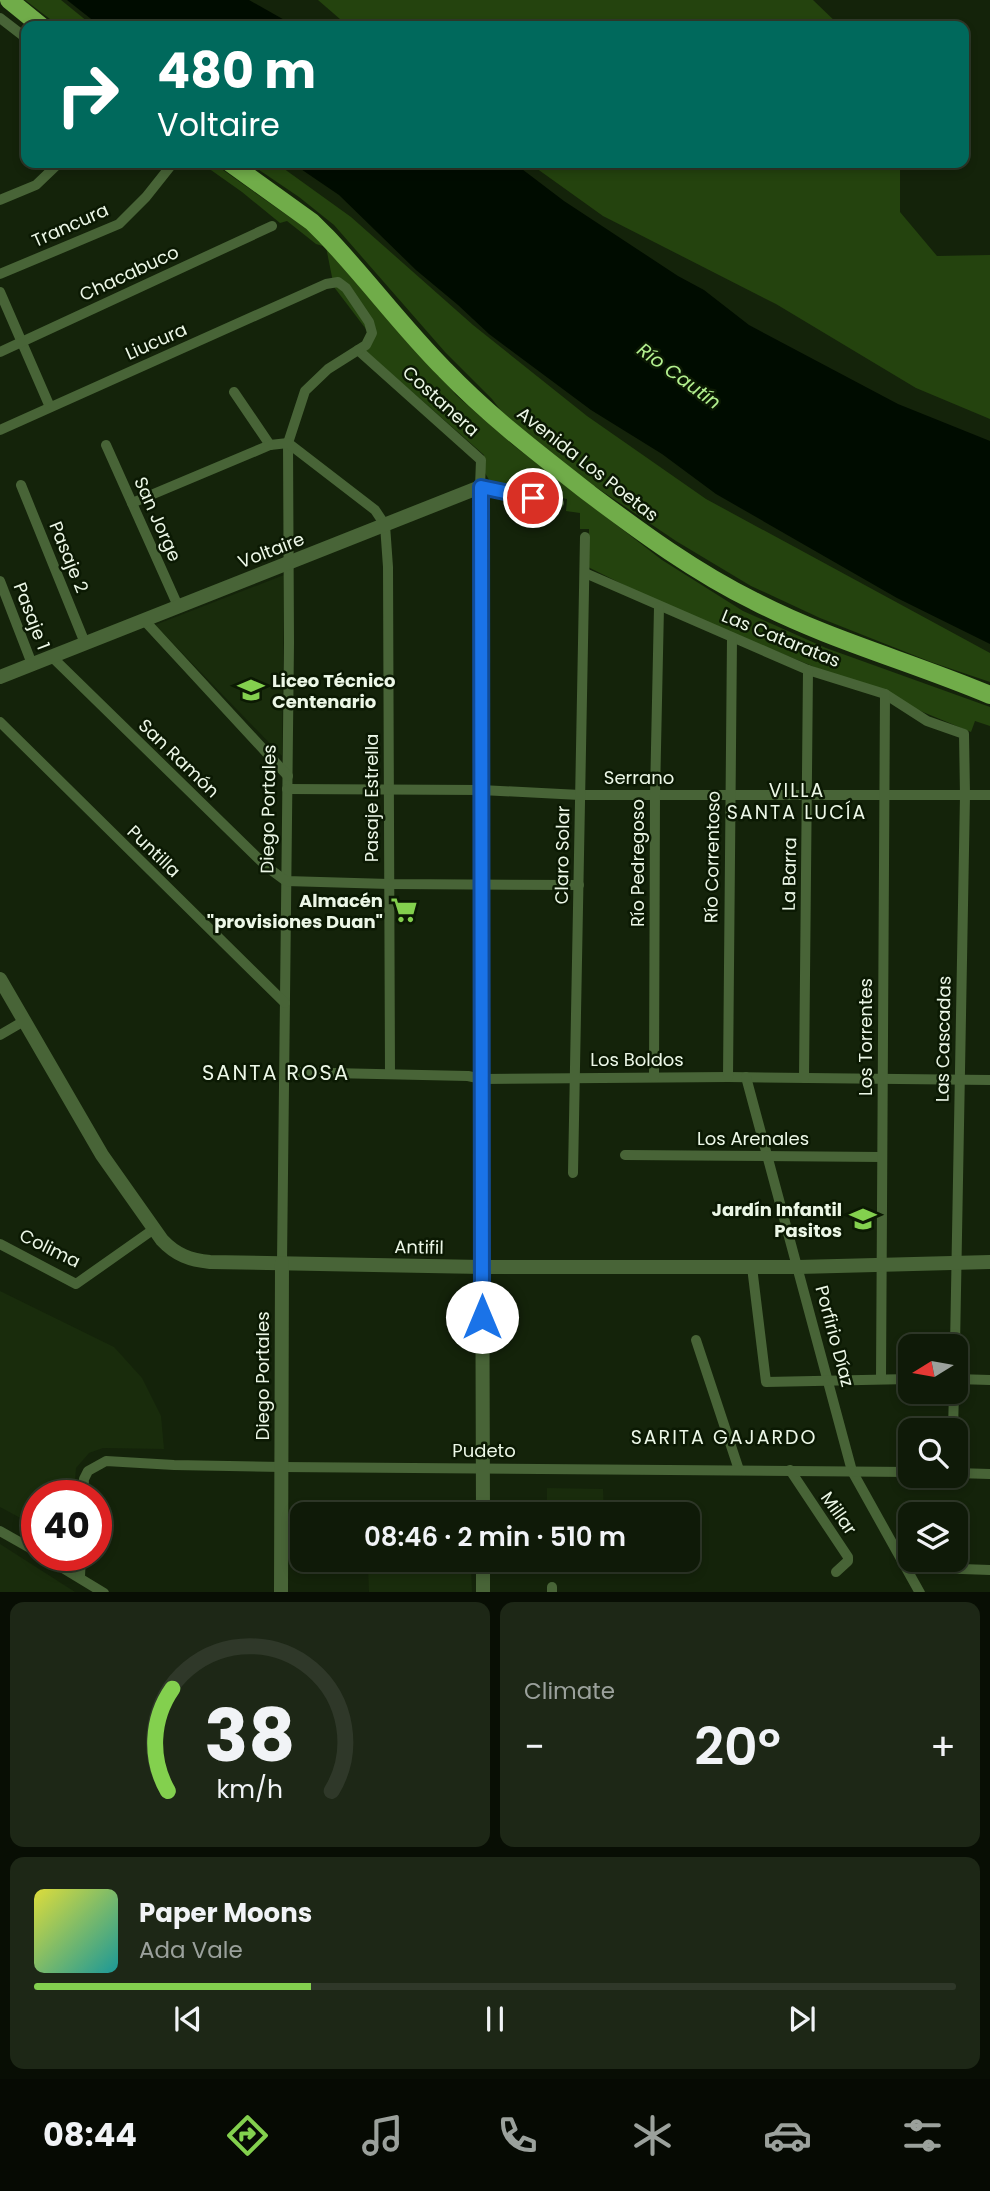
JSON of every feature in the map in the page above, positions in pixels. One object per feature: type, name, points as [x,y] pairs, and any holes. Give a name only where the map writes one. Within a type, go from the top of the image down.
[{"type":"main road","points":[[9,0],[35,21]]},
{"type":"main road","name":"Avenida Los Poetas","points":[[237,168],[312,222],[471,396],[555,467],[642,533],[685,562],[755,602],[828,634],[990,695]]},
{"type":"street","points":[[0,18],[21,34]]},
{"type":"street","points":[[0,200],[36,185],[54,168]]},
{"type":"street","name":"Trancura","points":[[0,274],[119,224],[146,197],[169,168]]},
{"type":"street","name":"Chacabuco","points":[[0,352],[272,226]]},
{"type":"street","name":"Liucura","points":[[0,430],[334,282],[342,285],[369,322],[371,337],[366,345],[358,350]]},
{"type":"street","points":[[0,292],[50,407]]},
{"type":"street","name":"Diego Portales","points":[[281,1592],[288,443],[305,391],[328,369],[358,350]]},
{"type":"street","name":"Costanera","points":[[358,350],[481,460],[481,487]]},
{"type":"street","points":[[234,392],[270,445]]},
{"type":"street","points":[[132,503],[270,445],[288,443],[375,510],[385,525]]},
{"type":"street","name":"San Jorge","points":[[106,445],[178,606]]},
{"type":"street","name":"Pasaje 2","points":[[21,485],[85,643]]},
{"type":"street","points":[[483,1502],[481,487],[559,503]]},
{"type":"street","name":"Voltaire","points":[[0,677],[481,487]]},
{"type":"street","name":"Pasaje Estrella","points":[[385,525],[388,567],[390,1074]]},
{"type":"street","name":"Claro Solar","points":[[573,1173],[585,537]]},
{"type":"street","name":"Las Cataratas","points":[[585,573],[808,670],[885,694],[927,720],[964,734]]},
{"type":"street","name":"Pasaje 1","points":[[0,581],[32,664]]},
{"type":"street","name":"Río Pedregoso","points":[[654,1077],[659,607]]},
{"type":"street","points":[[144,620],[288,776]]},
{"type":"street","name":"Río Correntoso","points":[[728,1077],[732,638]]},
{"type":"street","name":"San Ramón","points":[[51,656],[258,858],[286,881]]},
{"type":"street","name":"La Barra","points":[[804,1078],[808,670]]},
{"type":"street","name":"Los Torrentes","points":[[881,1379],[885,694]]},
{"type":"street","name":"Puntilla","points":[[0,722],[285,1003]]},
{"type":"street","name":"Las Cascadas","points":[[955,1334],[964,734]]},
{"type":"street","name":"Serrano","points":[[287,789],[481,790],[655,795],[990,794]]},
{"type":"street","points":[[286,881],[579,885]]},
{"type":"street","name":"Antifil","points":[[0,979],[103,1155],[167,1247],[190,1259],[210,1262],[482,1267],[799,1267],[990,1262]]},
{"type":"street","points":[[0,1035],[24,1021]]},
{"type":"street","name":"Los Boldos","points":[[285,1072],[468,1076],[482,1079],[746,1077],[990,1080]]},
{"type":"street","name":"Porfirio Díaz","points":[[746,1077],[852,1471],[898,1553]]},
{"type":"street","name":"Los Arenales","points":[[625,1155],[881,1157]]},
{"type":"street","name":"Colima","points":[[0,1244],[76,1284],[154,1229]]},
{"type":"street","points":[[752,1267],[766,1382],[898,1379]]},
{"type":"street","points":[[696,1339],[739,1470]]},
{"type":"street","points":[[968,1380],[990,1380]]},
{"type":"street","name":"Pudeto","points":[[84,1480],[88,1471],[106,1461],[282,1467],[898,1472]]},
{"type":"street","name":"Millar","points":[[790,1470],[848,1557],[848,1562],[836,1572]]},
{"type":"street","points":[[968,1473],[990,1474]]},
{"type":"street","points":[[0,1531],[21,1543]]},
{"type":"street","points":[[968,1569],[990,1570]]},
{"type":"street","points":[[71,1571],[104,1592]]},
{"type":"street","points":[[80,1571],[80,1576]]},
{"type":"street","points":[[483,1572],[483,1592]]},
{"type":"street","name":"Porfirio Díaz","points":[[909,1572],[920,1592]]},
{"type":"shaded area","points":[[25,0],[61,0],[87,21],[52,21]]},
{"type":"shaded area","points":[[318,0],[813,0],[835,21],[342,21]]},
{"type":"shaded area","points":[[208,168],[220,168],[325,242],[456,395],[513,445],[662,560],[743,611],[826,648],[990,707],[990,726],[975,721],[971,732],[660,603],[588,567],[589,529],[580,529],[580,513],[566,511],[567,499],[491,483],[485,473],[484,455],[361,347],[372,337],[334,287],[326,247],[316,244],[287,221],[280,223]]},
{"type":"shaded area","points":[[256,168],[283,168],[351,217],[473,325],[587,416],[706,499],[990,653],[990,682],[820,618],[751,586],[676,541],[572,471],[512,425],[492,399],[445,352],[334,225]]},
{"type":"shaded area","points":[[536,168],[900,168],[900,212],[937,256],[990,255],[990,419],[916,388],[776,304],[603,216]]},
{"type":"shaded area","name":"Liceo Técnico Centenario","points":[[284,575],[282,756],[155,625]]},
{"type":"shaded area","points":[[0,1291],[114,1347],[142,1378],[161,1416],[164,1449],[103,1448],[89,1453],[76,1468],[75,1480],[21,1480],[21,1518],[0,1507]]},
{"type":"shaded area","points":[[547,1488],[603,1489],[604,1502],[547,1502]]},
{"type":"shaded area","points":[[0,1544],[21,1557],[21,1571],[42,1571],[75,1592],[0,1592]]},
{"type":"shaded area","points":[[368,1572],[471,1572],[472,1592],[369,1592]]},
{"type":"water","points":[[67,0],[249,0],[286,21],[94,21]]},
{"type":"water","name":"Río Cautín","points":[[299,168],[521,168],[564,201],[678,276],[704,290],[749,325],[898,404],[990,441],[990,644],[897,598],[716,494],[662,454],[591,410],[489,334],[416,270],[339,195]]},
{"type":"place","name":"Liceo Técnico Centenario","points":[[251,690]]},
{"type":"place","name":"Almacén \"provisiones Duan\"","points":[[404,910]]},
{"type":"place","name":"Jardín Infantil Pasitos","points":[[863,1219]]},
{"type":"district","name":"VILLA SANTA LUCÍA","points":[[797,801]]},
{"type":"district","name":"SANTA ROSA","points":[[276,1072]]},
{"type":"district","name":"SARITA GAJARDO","points":[[724,1437]]},
{"type":"route","points":[[482,1317],[481,487],[533,498]]}]
